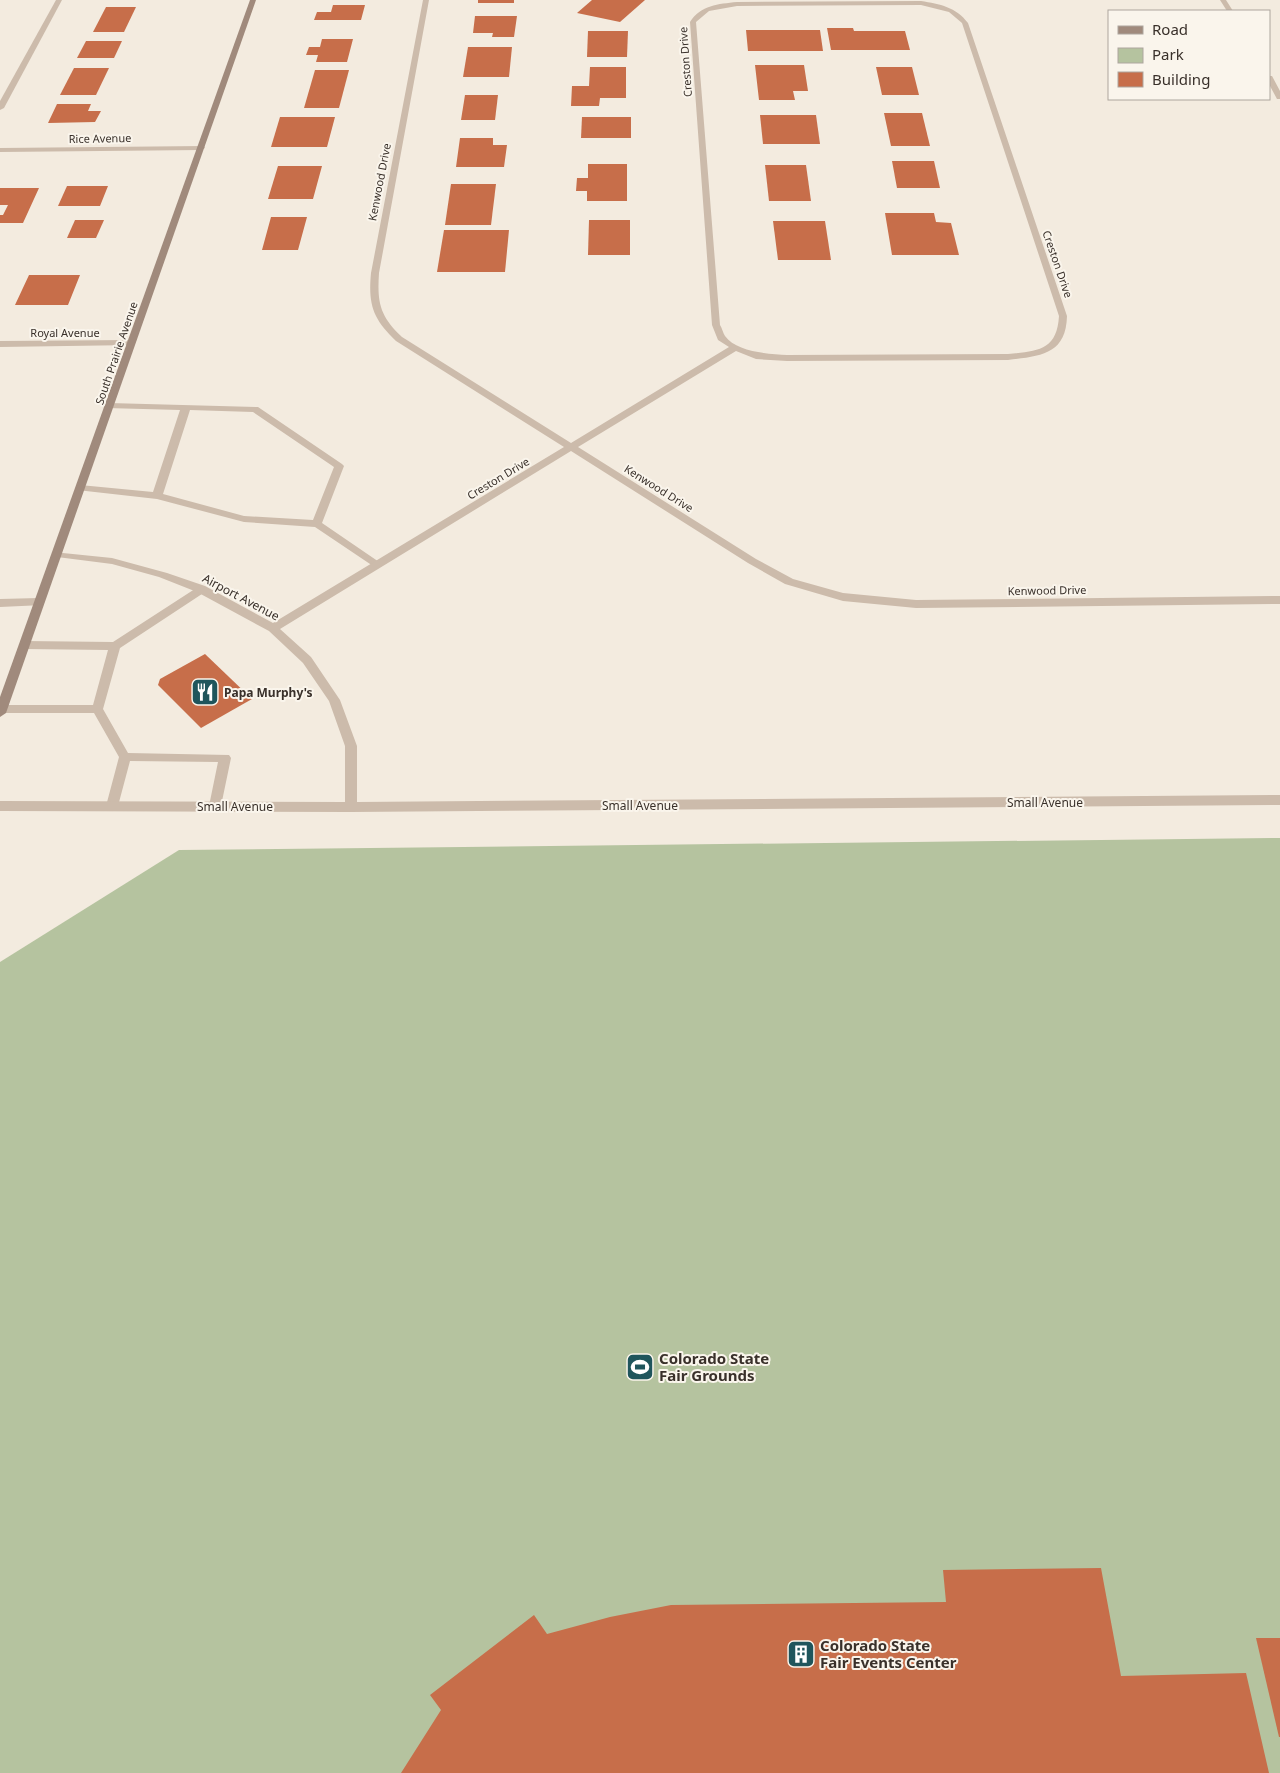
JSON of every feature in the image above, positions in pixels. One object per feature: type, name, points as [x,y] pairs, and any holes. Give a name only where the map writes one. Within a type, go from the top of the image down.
[{"type":"main road","name":"South Prairie Avenue","points":[[1,711],[253,0]]},
{"type":"street","points":[[0,108],[59,0]]},
{"type":"street","name":"Kenwood Drive","points":[[426,0],[374,273],[375,310],[384,325],[399,339],[570,448],[789,582],[843,597],[916,604],[1280,600]]},
{"type":"street","name":"Creston Drive","points":[[822,2],[921,3],[940,6],[956,12],[961,17],[1064,316],[1064,330],[1056,344],[1036,353],[1008,358],[787,358],[756,356],[735,347],[721,338],[716,325],[693,22],[696,14],[718,6],[736,4],[822,2]]},
{"type":"street","points":[[1270,80],[1280,97]]},
{"type":"street","name":"Rice Avenue","points":[[0,150],[200,148]]},
{"type":"street","name":"Royal Avenue","points":[[0,344],[131,343]]},
{"type":"street","name":"Creston Drive","points":[[273,628],[735,347]]},
{"type":"street","points":[[109,406],[256,409],[340,466],[317,524]]},
{"type":"street","points":[[157,496],[186,407]]},
{"type":"street","points":[[80,488],[157,496],[244,519],[317,524],[377,564]]},
{"type":"street","name":"Airport Avenue","points":[[57,554],[112,561],[163,574],[201,589],[273,628],[307,660],[334,700],[351,746],[351,807]]},
{"type":"street","points":[[24,645],[115,646],[201,589]]},
{"type":"street","points":[[0,602],[39,602]]},
{"type":"street","points":[[112,806],[125,757],[97,709],[115,646]]},
{"type":"street","points":[[1,711],[97,709]]},
{"type":"street","points":[[125,757],[225,758],[215,806]]},
{"type":"street","name":"Small Avenue","points":[[0,806],[351,807],[1280,800]]},
{"type":"green space","name":"Colorado State Fair Grounds","points":[[1280,838],[1280,1773],[0,1773],[0,962],[179,850]]},
{"type":"building","points":[[478,0],[514,0],[514,3],[478,3]]},
{"type":"building","points":[[592,0],[645,0],[620,22],[577,13]]},
{"type":"building","points":[[333,5],[365,5],[361,20],[314,20],[317,12],[331,12]]},
{"type":"building","points":[[106,7],[136,7],[124,32],[93,32]]},
{"type":"building","points":[[475,16],[517,16],[514,37],[492,37],[493,33],[473,33]]},
{"type":"building","points":[[827,28],[853,28],[854,31],[905,31],[910,50],[831,50]]},
{"type":"building","points":[[746,30],[820,30],[823,51],[748,51]]},
{"type":"building","points":[[588,31],[628,31],[627,57],[587,57]]},
{"type":"building","points":[[322,39],[353,39],[347,62],[316,62],[318,55],[306,55],[309,47],[320,47]]},
{"type":"building","points":[[86,41],[122,41],[114,58],[77,58]]},
{"type":"building","points":[[468,47],[512,47],[509,77],[463,77]]},
{"type":"building","points":[[755,65],[804,65],[808,91],[793,91],[795,100],[759,100]]},
{"type":"building","points":[[590,67],[626,67],[626,98],[600,98],[599,106],[571,106],[572,86],[589,86]]},
{"type":"building","points":[[876,67],[912,67],[919,95],[882,95]]},
{"type":"building","points":[[74,68],[109,68],[96,95],[60,95]]},
{"type":"building","points":[[315,70],[349,70],[339,108],[304,108]]},
{"type":"building","points":[[465,95],[498,95],[495,120],[461,120]]},
{"type":"building","points":[[57,104],[91,104],[88,111],[101,111],[95,122],[48,123]]},
{"type":"building","points":[[884,113],[922,113],[930,146],[891,146]]},
{"type":"building","points":[[760,115],[816,115],[820,144],[763,144]]},
{"type":"building","points":[[280,117],[335,117],[327,147],[271,147]]},
{"type":"building","points":[[582,117],[631,117],[631,138],[581,138]]},
{"type":"building","points":[[460,138],[493,138],[493,145],[507,145],[504,167],[456,167]]},
{"type":"building","points":[[892,161],[934,161],[940,188],[897,188]]},
{"type":"building","points":[[588,164],[627,164],[627,201],[587,201],[587,191],[576,191],[577,178],[588,178]]},
{"type":"building","points":[[765,165],[806,165],[811,201],[769,201]]},
{"type":"building","points":[[278,166],[322,166],[313,199],[268,199]]},
{"type":"building","points":[[451,184],[496,184],[491,225],[445,225]]},
{"type":"building","points":[[67,186],[108,186],[100,206],[58,206]]},
{"type":"building","points":[[0,188],[39,188],[23,223],[0,223],[0,215],[3,215],[8,205],[0,205]]},
{"type":"building","points":[[885,213],[934,213],[936,222],[951,223],[959,255],[892,255]]},
{"type":"building","points":[[271,217],[307,217],[298,250],[262,250]]},
{"type":"building","points":[[75,220],[104,220],[96,238],[67,238]]},
{"type":"building","points":[[589,220],[630,220],[630,255],[588,255]]},
{"type":"building","points":[[773,221],[825,221],[831,260],[778,260]]},
{"type":"building","points":[[444,230],[509,230],[505,272],[437,272]]},
{"type":"building","points":[[29,275],[80,275],[68,305],[15,305]]},
{"type":"building","name":"Papa Murphy's","points":[[205,654],[252,699],[201,728],[158,685],[160,679]]},
{"type":"building","name":"Colorado State Fair Events Center","points":[[1101,1568],[1121,1676],[1246,1673],[1269,1773],[401,1773],[441,1710],[430,1695],[534,1615],[547,1634],[610,1617],[671,1605],[946,1602],[943,1570]]},
{"type":"building","points":[[1256,1638],[1280,1638],[1280,1737],[1279,1737]]},
{"type":"place","name":"Papa Murphy's","points":[[205,692]]},
{"type":"place","name":"Colorado State Fair Grounds","points":[[640,1367]]},
{"type":"place","name":"Colorado State Fair Events Center","points":[[801,1654]]}]
